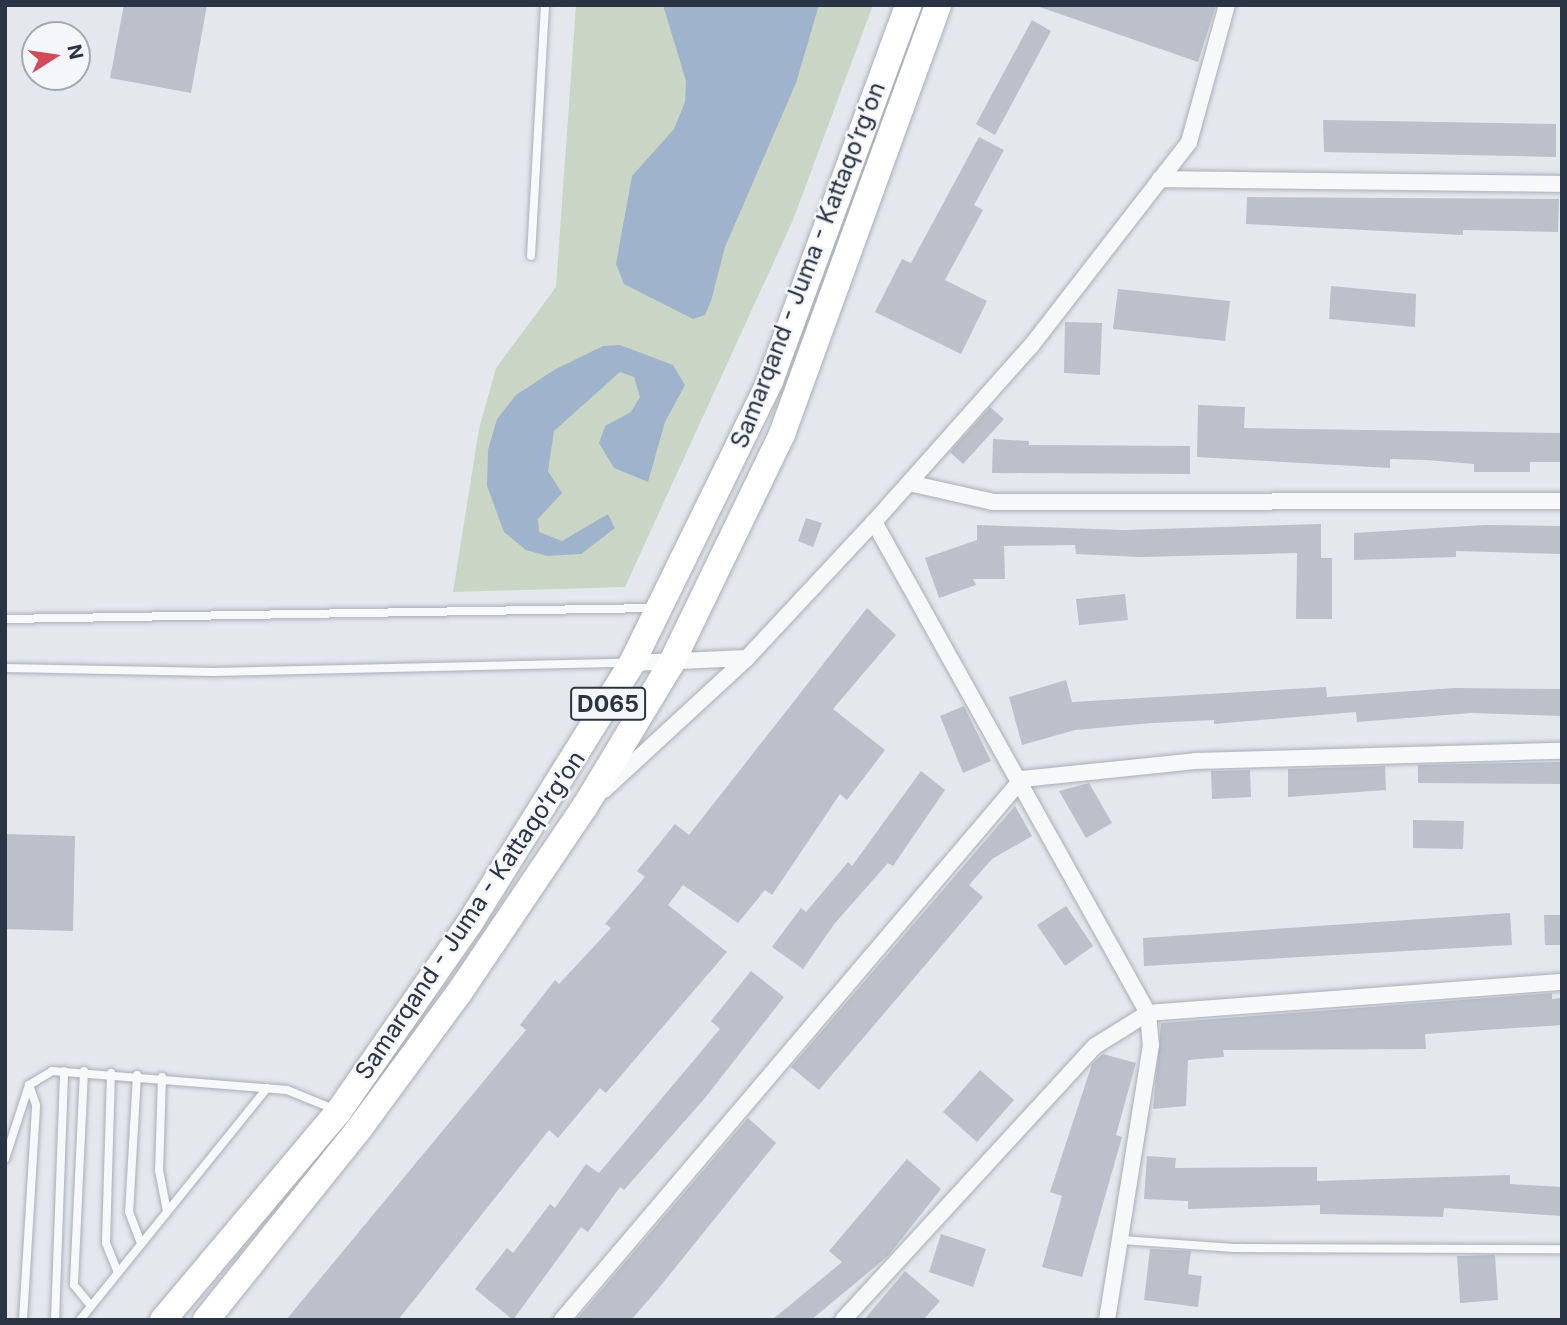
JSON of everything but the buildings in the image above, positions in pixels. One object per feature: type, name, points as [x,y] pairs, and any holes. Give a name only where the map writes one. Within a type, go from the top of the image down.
[{"type":"main road","name":"Samarqand - Juma - Kattaqo‘rg‘on","points":[[163,1320],[339,1111],[469,925],[632,663],[662,608],[770,381],[908,5]]},
{"type":"main road","name":"Samarqand - Juma - Kattaqo‘rg‘on","points":[[206,1320],[401,1073],[584,808],[671,664],[782,434],[938,5]]},
{"type":"street","points":[[584,808],[747,658],[874,522],[1031,346],[1189,142],[1227,5]]},
{"type":"street","points":[[1160,179],[1562,184]]},
{"type":"street","points":[[909,483],[993,502],[1562,501]]},
{"type":"street","points":[[874,522],[1022,779],[1148,1013],[1151,1045],[1122,1240],[1107,1320]]},
{"type":"street","points":[[632,663],[671,664],[747,658]]},
{"type":"street","points":[[562,1320],[1022,779],[1195,761],[1562,751]]},
{"type":"street","points":[[843,1320],[1095,1046],[1148,1013],[1562,982]]},
{"type":"lane","points":[[531,256],[545,5]]},
{"type":"lane","points":[[5,620],[662,608]]},
{"type":"lane","points":[[5,668],[214,672],[632,663]]},
{"type":"lane","points":[[29,1085],[64,1071],[162,1077],[267,1088],[339,1111]]},
{"type":"lane","points":[[55,1320],[64,1071]]},
{"type":"lane","points":[[84,1071],[74,1285],[92,1306]]},
{"type":"lane","points":[[111,1073],[106,1243],[118,1272]]},
{"type":"lane","points":[[137,1075],[129,1212],[141,1244]]},
{"type":"lane","points":[[162,1077],[159,1170],[167,1211]]},
{"type":"lane","points":[[5,1159],[29,1085]]},
{"type":"lane","points":[[23,1320],[36,1105],[29,1085]]},
{"type":"lane","points":[[80,1320],[267,1088]]},
{"type":"lane","points":[[1122,1240],[1248,1249],[1562,1248]]},
{"type":"green space","points":[[576,5],[873,5],[793,220],[625,587],[453,592],[479,429],[496,368],[556,287]]},
{"type":"water","points":[[663,5],[819,5],[796,83],[725,247],[711,301],[705,315],[693,319],[624,284],[616,264],[632,176],[674,129],[685,102],[686,81]]},
{"type":"water","points":[[620,345],[673,365],[685,385],[665,422],[648,482],[614,468],[599,443],[605,426],[631,412],[640,397],[634,377],[620,372],[554,431],[548,471],[562,493],[538,519],[539,532],[562,541],[608,514],[615,528],[581,554],[547,556],[526,550],[504,532],[487,486],[488,450],[497,419],[516,395],[554,370],[603,346]]}]
